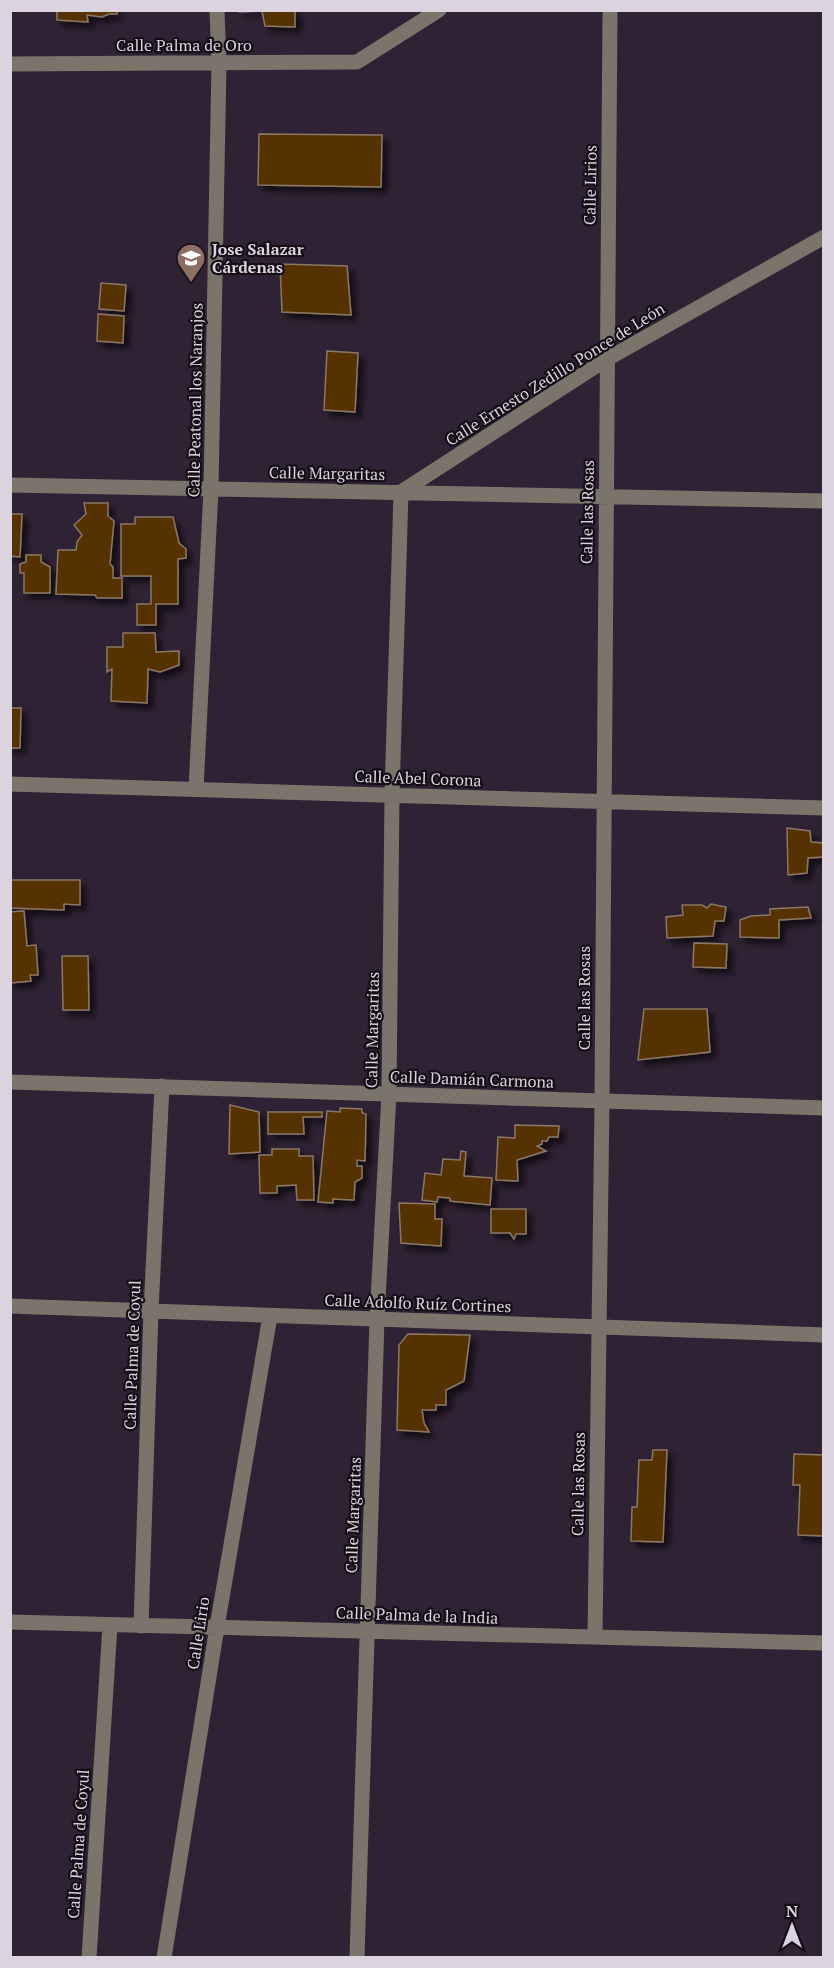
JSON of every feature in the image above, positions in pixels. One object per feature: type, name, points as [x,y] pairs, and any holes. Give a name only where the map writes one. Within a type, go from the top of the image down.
[{"type":"street","name":"Calle Peatonal los Naranjos","points":[[196,789],[212,489],[218,10]]},
{"type":"street","name":"Calle Palma de Oro","points":[[10,64],[357,62],[439,10]]},
{"type":"street","name":"Calle Lirios","points":[[607,359],[610,10]]},
{"type":"street","name":"Calle Ernesto Zedillo Ponce de León","points":[[401,492],[607,359],[824,237]]},
{"type":"street","name":"Calle las Rosas","points":[[595,1638],[602,1102],[607,359]]},
{"type":"street","name":"Calle Margaritas","points":[[10,485],[401,492],[392,795],[389,1094],[377,1319],[357,1958]]},
{"type":"street","points":[[401,492],[824,501]]},
{"type":"street","name":"Calle Abel Corona","points":[[10,784],[824,808]]},
{"type":"street","name":"Calle Damián Carmona","points":[[10,1082],[824,1108]]},
{"type":"street","name":"Calle Palma de Coyul","points":[[141,1626],[151,1311],[162,1086]]},
{"type":"street","name":"Calle Adolfo Ruíz Cortines","points":[[10,1306],[824,1335]]},
{"type":"street","name":"Calle Lirio","points":[[164,1958],[270,1316]]},
{"type":"street","name":"Calle Palma de la India","points":[[10,1622],[824,1643]]},
{"type":"street","name":"Calle Palma de Coyul","points":[[89,1958],[110,1625]]},
{"type":"building","points":[[57,10],[117,10],[117,14],[102,17],[87,15],[88,22],[57,20]]},
{"type":"building","points":[[239,10],[295,10],[295,27],[265,26],[262,11],[239,12]]},
{"type":"building","points":[[259,134],[382,135],[381,187],[258,185]]},
{"type":"building","points":[[280,264],[347,266],[351,315],[282,312]]},
{"type":"building","points":[[101,283],[126,285],[124,311],[99,309]]},
{"type":"building","points":[[98,314],[124,316],[123,343],[97,341]]},
{"type":"building","points":[[327,351],[358,353],[355,412],[324,410]]},
{"type":"building","points":[[84,503],[108,503],[108,516],[114,521],[110,564],[113,567],[113,578],[122,578],[122,598],[56,594],[58,550],[76,550],[77,542],[82,535],[74,525],[86,514]]},
{"type":"building","points":[[10,514],[22,514],[20,557],[10,556]]},
{"type":"building","points":[[135,517],[173,517],[179,543],[186,549],[186,558],[178,559],[178,604],[156,604],[156,625],[137,625],[137,604],[151,604],[151,576],[121,576],[121,524],[135,524]]},
{"type":"building","points":[[26,555],[41,555],[41,562],[50,567],[50,593],[24,593],[24,573],[20,573],[20,564],[26,562]]},
{"type":"building","points":[[123,633],[155,633],[156,652],[179,651],[179,665],[160,672],[148,669],[147,703],[111,701],[112,669],[107,672],[107,647],[123,647]]},
{"type":"building","points":[[10,708],[21,708],[20,748],[10,748]]},
{"type":"building","points":[[787,828],[810,831],[811,842],[824,843],[824,857],[808,858],[807,873],[788,875]]},
{"type":"building","points":[[10,880],[80,880],[80,905],[64,904],[64,910],[10,908]]},
{"type":"building","points":[[711,904],[726,907],[724,921],[715,921],[713,936],[667,938],[666,917],[683,915],[682,905],[702,905],[707,908]]},
{"type":"building","points":[[808,907],[811,918],[779,920],[779,938],[740,937],[740,920],[751,916],[770,915],[770,909]]},
{"type":"building","points":[[24,911],[27,946],[36,945],[38,975],[30,975],[31,981],[10,983],[10,912]]},
{"type":"building","points":[[694,943],[727,944],[726,968],[693,967]]},
{"type":"building","points":[[62,956],[88,956],[89,1010],[63,1010]]},
{"type":"building","points":[[644,1009],[707,1009],[710,1052],[638,1060]]},
{"type":"building","points":[[230,1105],[259,1112],[260,1152],[229,1154]]},
{"type":"building","points":[[340,1108],[362,1109],[362,1113],[366,1114],[365,1161],[357,1160],[357,1166],[362,1166],[362,1178],[355,1182],[354,1200],[333,1199],[333,1203],[318,1202],[327,1111],[340,1112]]},
{"type":"building","points":[[268,1112],[322,1112],[322,1117],[303,1117],[304,1134],[268,1134]]},
{"type":"building","points":[[515,1125],[559,1126],[558,1137],[549,1137],[547,1141],[542,1141],[542,1144],[537,1146],[546,1151],[517,1160],[518,1181],[496,1180],[498,1137],[515,1138]]},
{"type":"building","points":[[272,1149],[299,1149],[299,1156],[313,1156],[314,1200],[297,1200],[296,1185],[277,1186],[277,1193],[260,1193],[259,1155],[272,1155]]},
{"type":"building","points":[[461,1151],[466,1152],[464,1176],[492,1178],[490,1205],[450,1201],[450,1198],[438,1197],[437,1202],[422,1200],[425,1173],[441,1175],[443,1159],[460,1160]]},
{"type":"building","points":[[399,1203],[435,1204],[435,1219],[442,1219],[441,1246],[401,1243]]},
{"type":"building","points":[[491,1209],[526,1209],[526,1234],[516,1234],[514,1239],[510,1233],[491,1233]]},
{"type":"building","points":[[408,1334],[470,1335],[464,1381],[446,1390],[446,1405],[436,1405],[436,1410],[422,1410],[424,1423],[429,1432],[397,1430],[399,1345]]},
{"type":"building","points":[[653,1450],[667,1450],[663,1542],[631,1541],[632,1507],[637,1507],[639,1460],[652,1460]]},
{"type":"building","points":[[794,1454],[824,1455],[824,1536],[798,1535],[800,1485],[793,1485]]},
{"type":"place","name":"Jose Salazar Cárdenas","points":[[191,284]]}]
